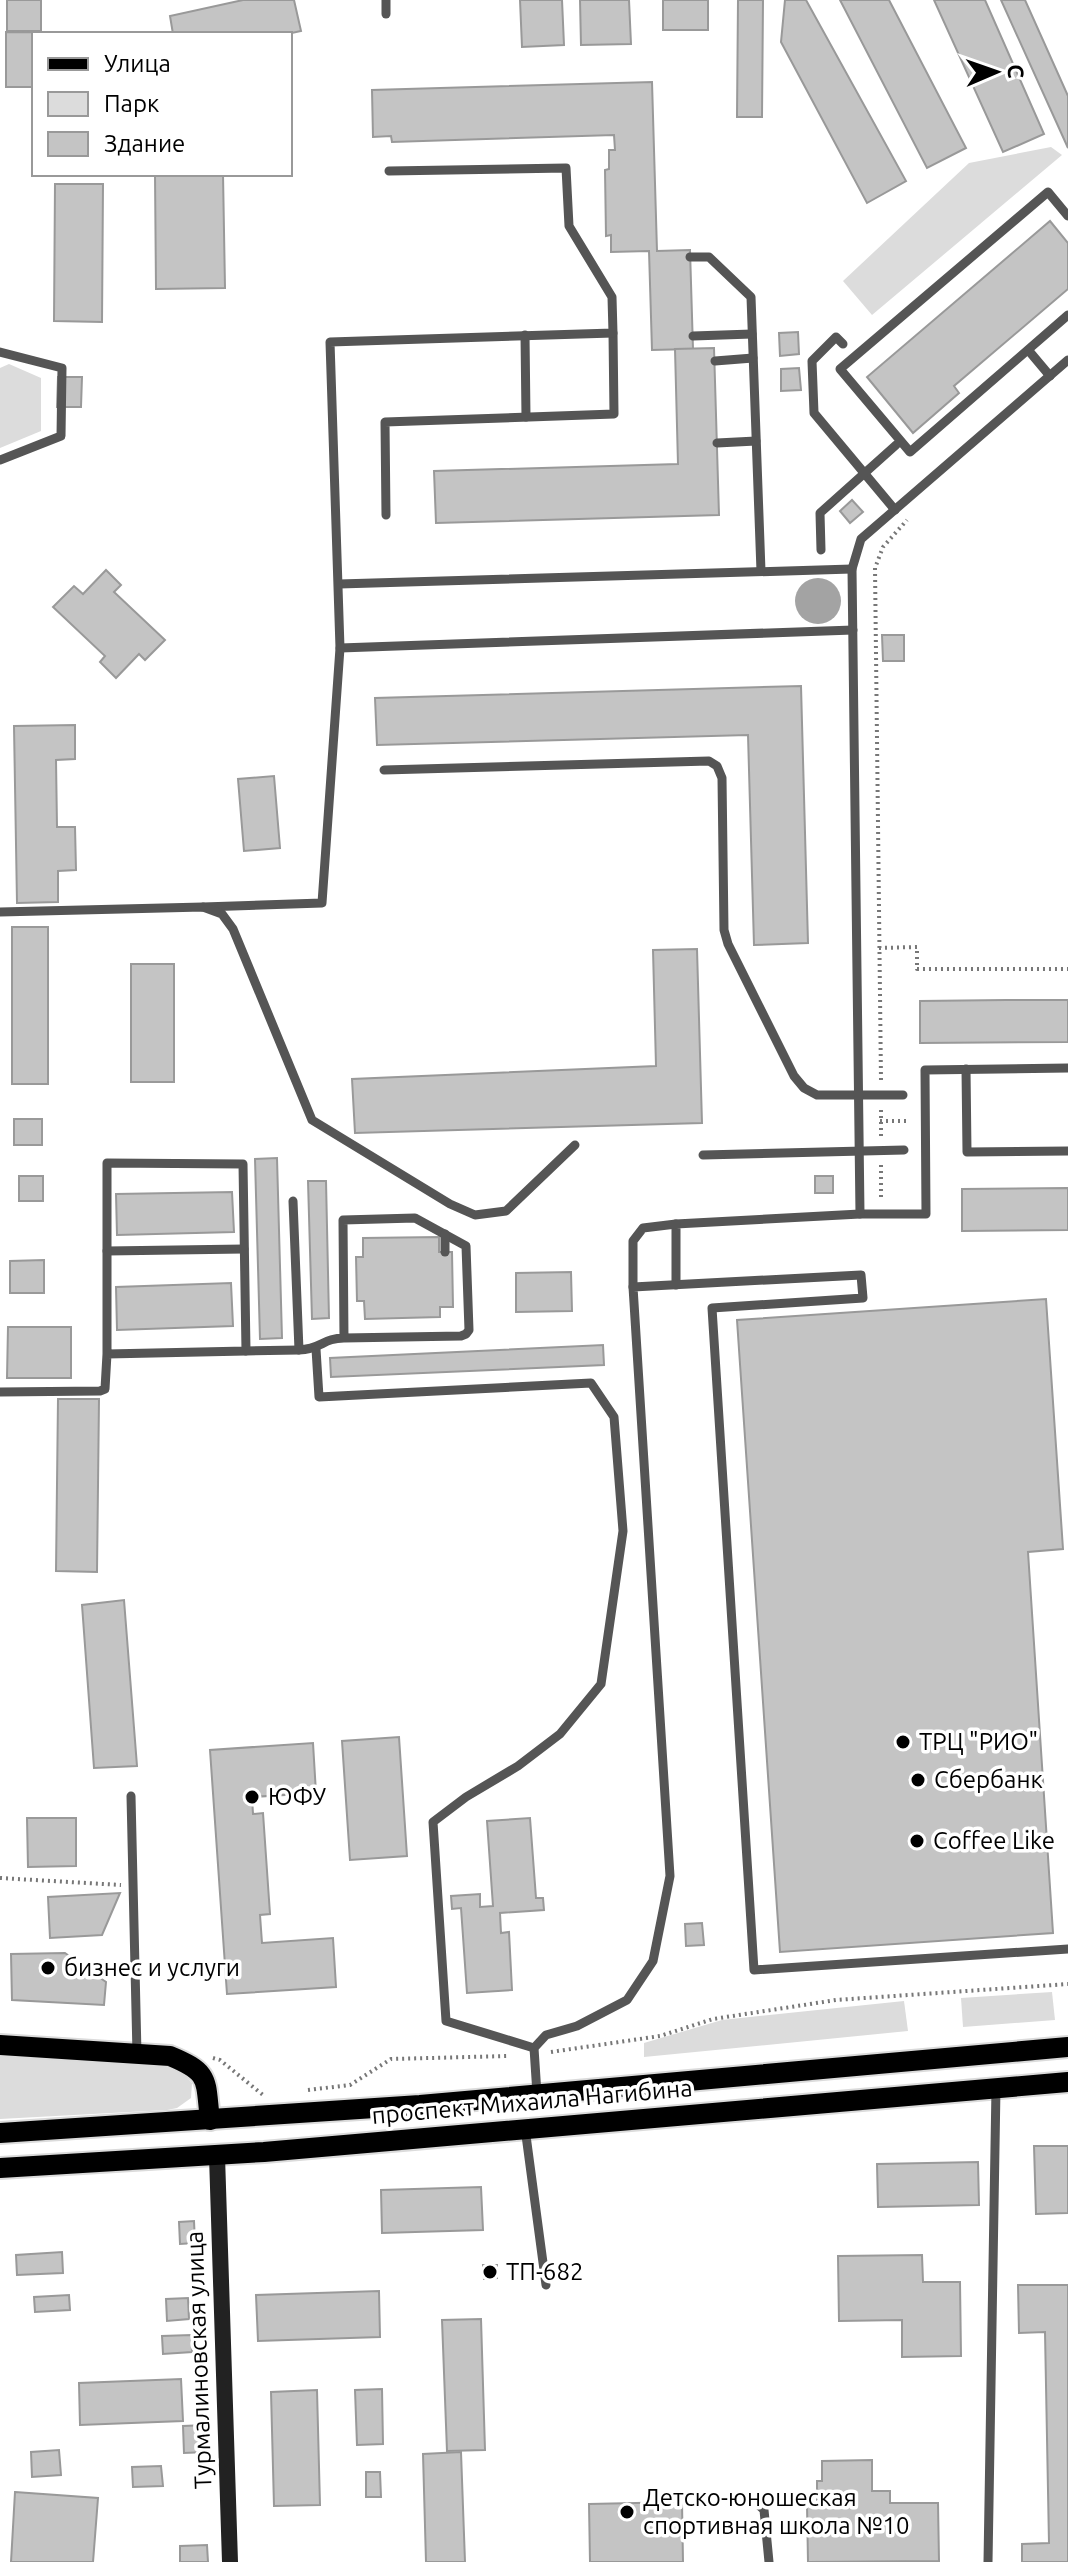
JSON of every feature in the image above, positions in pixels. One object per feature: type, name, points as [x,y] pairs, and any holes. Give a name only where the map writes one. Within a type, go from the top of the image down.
[{"type":"main road","points":[[0,2045],[170,2056],[193,2066],[205,2079],[210,2120]]},
{"type":"main road","name":"проспект Михаила Нагибина","points":[[0,2133],[537,2094],[1068,2047]]},
{"type":"main road","name":"проспект Михаила Нагибина","points":[[0,2168],[217,2156],[1068,2082]]},
{"type":"street","name":"Турмалиновская улица","points":[[217,2156],[230,2562]]},
{"type":"lane","points":[[386,0],[386,14]]},
{"type":"lane","points":[[386,515],[385,422],[614,414],[612,297],[569,226],[566,168],[389,171]]},
{"type":"lane","points":[[1068,216],[1048,192],[840,369],[910,452],[1068,315]]},
{"type":"lane","points":[[690,257],[709,257],[751,297],[761,571]]},
{"type":"lane","points":[[0,912],[322,903],[340,648],[330,342],[613,333]]},
{"type":"lane","points":[[693,336],[752,334]]},
{"type":"lane","points":[[525,335],[526,417]]},
{"type":"lane","points":[[843,344],[836,337],[812,361],[814,413],[895,510]]},
{"type":"lane","points":[[1029,351],[1050,376]]},
{"type":"lane","points":[[0,352],[62,368],[61,436],[0,460]]},
{"type":"lane","points":[[715,361],[753,358]]},
{"type":"lane","points":[[860,1214],[852,569],[861,539],[1068,360]]},
{"type":"lane","points":[[717,443],[756,441]]},
{"type":"lane","points":[[821,550],[820,513],[896,445]]},
{"type":"lane","points":[[339,584],[852,569]]},
{"type":"lane","points":[[340,648],[853,630]]},
{"type":"lane","points":[[384,770],[709,761],[717,766],[722,778],[724,930],[728,944],[794,1076],[804,1088],[817,1095],[903,1095]]},
{"type":"lane","points":[[203,907],[222,914],[233,929],[312,1120],[450,1204],[475,1215],[506,1211],[575,1145]]},
{"type":"lane","points":[[537,2094],[535,2051],[546,2035],[577,2026],[627,2000],[653,1961],[670,1876],[633,1287],[633,1241],[643,1228],[676,1224],[860,1214],[926,1214],[925,1070],[1068,1068]]},
{"type":"lane","points":[[966,1069],[967,1152],[1068,1151]]},
{"type":"lane","points":[[703,1155],[904,1150]]},
{"type":"lane","points":[[0,1392],[105,1389],[107,1163],[243,1164],[246,1351]]},
{"type":"lane","points":[[293,1201],[299,1350]]},
{"type":"lane","points":[[107,1354],[299,1350],[316,1349],[329,1339],[466,1334],[469,1330],[468,1253],[462,1243],[410,1217],[343,1220],[344,1338]]},
{"type":"lane","points":[[676,1224],[676,1285]]},
{"type":"lane","points":[[445,1234],[445,1252]]},
{"type":"lane","points":[[107,1251],[244,1249]]},
{"type":"lane","points":[[633,1287],[861,1275],[863,1298],[712,1308],[754,1970],[1068,1949]]},
{"type":"lane","points":[[316,1349],[319,1397],[591,1383],[614,1417],[623,1531],[601,1684],[560,1734],[433,1822],[446,2021],[535,2051]]},
{"type":"lane","points":[[131,1796],[137,2054]]},
{"type":"lane","points":[[988,2562],[996,2088]]},
{"type":"lane","points":[[525,2128],[546,2285]]},
{"type":"lane","points":[[749,2496],[764,2510],[769,2562]]},
{"type":"path","points":[[881,1214],[875,568],[883,547],[911,514],[909,498]]},
{"type":"path","points":[[879,948],[917,947],[917,969],[1068,969]]},
{"type":"path","points":[[880,1121],[915,1121]]},
{"type":"path","points":[[0,1878],[133,1886]]},
{"type":"path","points":[[306,2090],[350,2085],[391,2059],[535,2051],[660,2036],[713,2019],[836,2000],[1068,1984]]},
{"type":"path","points":[[206,2057],[220,2060],[261,2096],[276,2094]]},
{"type":"green space","points":[[1051,147],[1062,155],[872,315],[843,281],[969,163]]},
{"type":"green space","points":[[9,364],[41,378],[41,431],[0,448],[0,368]]},
{"type":"green space","points":[[1052,1992],[1055,2020],[963,2027],[961,1998]]},
{"type":"green space","points":[[904,2001],[908,2031],[644,2057],[644,2043],[722,2020]]},
{"type":"green space","points":[[0,2055],[155,2063],[182,2072],[192,2083],[191,2098],[177,2108],[167,2110],[0,2119]]},
{"type":"shaded area","points":[[818,578],[834,585],[841,601],[834,617],[818,624],[802,617],[795,601],[802,585]]},
{"type":"building","points":[[7,0],[41,0],[41,31],[7,31]]},
{"type":"building","points":[[243,0],[294,0],[301,31],[173,32],[170,16]]},
{"type":"building","points":[[520,0],[562,0],[564,45],[522,47]]},
{"type":"building","points":[[580,0],[629,0],[631,44],[581,45]]},
{"type":"building","points":[[663,0],[708,0],[708,30],[663,30]]},
{"type":"building","points":[[738,0],[763,0],[762,117],[737,117]]},
{"type":"building","points":[[785,0],[806,0],[906,181],[867,203],[781,42]]},
{"type":"building","points":[[840,0],[889,0],[966,148],[927,168]]},
{"type":"building","points":[[934,0],[985,0],[1044,134],[1003,152]]},
{"type":"building","points":[[1001,0],[1025,0],[1068,96],[1068,148]]},
{"type":"building","points":[[6,32],[32,32],[32,87],[6,87]]},
{"type":"building","points":[[652,82],[657,251],[690,250],[693,349],[652,350],[649,251],[611,252],[611,235],[606,236],[605,170],[609,169],[609,150],[615,150],[614,135],[392,142],[391,136],[373,137],[372,90]]},
{"type":"building","points":[[155,176],[223,176],[225,288],[156,289]]},
{"type":"building","points":[[55,184],[103,184],[102,322],[54,321]]},
{"type":"building","points":[[1050,221],[1068,243],[1068,289],[954,386],[959,393],[913,433],[867,377]]},
{"type":"building","points":[[798,332],[799,354],[780,356],[779,333]]},
{"type":"building","points":[[714,348],[719,515],[436,523],[434,471],[678,464],[675,349]]},
{"type":"building","points":[[799,368],[801,390],[781,391],[781,369]]},
{"type":"building","points":[[58,377],[82,377],[81,407],[57,407]]},
{"type":"building","points":[[852,500],[863,512],[850,523],[840,511]]},
{"type":"building","points":[[106,570],[121,585],[114,592],[165,640],[145,660],[139,654],[116,678],[100,662],[105,656],[53,607],[74,586],[83,594]]},
{"type":"building","points":[[882,635],[904,635],[904,661],[883,661]]},
{"type":"building","points":[[801,686],[808,943],[754,945],[748,735],[377,745],[375,698]]},
{"type":"building","points":[[75,725],[75,759],[56,760],[57,827],[75,827],[76,870],[58,871],[58,902],[17,903],[14,726]]},
{"type":"building","points":[[274,776],[280,848],[244,851],[238,779]]},
{"type":"building","points":[[12,927],[48,927],[48,1084],[12,1084]]},
{"type":"building","points":[[697,949],[702,1123],[355,1133],[352,1079],[656,1066],[653,950]]},
{"type":"building","points":[[131,964],[174,964],[174,1082],[131,1082]]},
{"type":"building","points":[[1068,1000],[1068,1042],[920,1043],[920,1001]]},
{"type":"building","points":[[14,1119],[42,1119],[42,1145],[14,1145]]},
{"type":"building","points":[[277,1158],[282,1338],[260,1339],[255,1159]]},
{"type":"building","points":[[19,1176],[43,1176],[43,1201],[19,1201]]},
{"type":"building","points":[[815,1176],[833,1176],[833,1193],[815,1193]]},
{"type":"building","points":[[308,1181],[326,1181],[329,1318],[312,1319]]},
{"type":"building","points":[[1068,1188],[1068,1230],[962,1231],[962,1189]]},
{"type":"building","points":[[232,1192],[234,1232],[117,1235],[116,1194]]},
{"type":"building","points":[[439,1237],[439,1252],[452,1252],[453,1307],[440,1307],[440,1317],[365,1319],[364,1301],[357,1301],[356,1257],[363,1257],[363,1238]]},
{"type":"building","points":[[44,1260],[44,1293],[10,1293],[10,1261]]},
{"type":"building","points":[[571,1272],[572,1311],[516,1312],[516,1273]]},
{"type":"building","points":[[231,1283],[233,1326],[117,1330],[116,1287]]},
{"type":"building","name":"ТРЦ \"РИО\"","points":[[1046,1299],[1063,1549],[1028,1552],[1053,1933],[780,1952],[737,1320]]},
{"type":"building","points":[[8,1327],[71,1327],[71,1378],[7,1378]]},
{"type":"building","points":[[603,1345],[604,1365],[331,1377],[330,1358]]},
{"type":"building","points":[[58,1399],[99,1399],[97,1572],[56,1571]]},
{"type":"building","points":[[124,1600],[137,1766],[94,1768],[82,1605]]},
{"type":"building","points":[[399,1737],[407,1856],[350,1860],[342,1741]]},
{"type":"building","points":[[313,1743],[316,1793],[252,1797],[253,1814],[263,1813],[270,1914],[260,1915],[262,1943],[333,1938],[336,1987],[227,1994],[210,1750]]},
{"type":"building","points":[[27,1818],[76,1818],[76,1866],[28,1867]]},
{"type":"building","points":[[530,1818],[536,1898],[543,1898],[544,1910],[500,1913],[501,1933],[509,1932],[512,1990],[467,1993],[461,1908],[452,1909],[451,1896],[480,1894],[480,1907],[493,1906],[487,1821]]},
{"type":"building","points":[[120,1893],[102,1935],[50,1938],[48,1897]]},
{"type":"building","points":[[702,1923],[704,1945],[686,1946],[685,1924]]},
{"type":"building","name":"бизнес и услуги","points":[[65,1953],[106,1982],[104,2005],[12,2000],[11,1954]]},
{"type":"building","points":[[1034,2146],[1068,2146],[1068,2213],[1036,2214]]},
{"type":"building","points":[[978,2162],[979,2205],[878,2207],[877,2164]]},
{"type":"building","points":[[481,2187],[483,2230],[382,2233],[381,2190]]},
{"type":"building","points":[[194,2221],[195,2243],[180,2244],[179,2222]]},
{"type":"building","points":[[62,2252],[63,2273],[17,2275],[16,2255]]},
{"type":"building","points":[[922,2255],[923,2282],[960,2282],[961,2356],[902,2357],[902,2320],[839,2321],[838,2256]]},
{"type":"building","name":"ТП-682","points":[[483,2265],[497,2265],[497,2278],[484,2279]]},
{"type":"building","points":[[1018,2285],[1068,2285],[1068,2562],[1022,2562],[1022,2544],[1049,2543],[1045,2332],[1019,2333]]},
{"type":"building","points":[[379,2291],[380,2337],[258,2341],[256,2295]]},
{"type":"building","points":[[69,2295],[70,2310],[35,2312],[34,2297]]},
{"type":"building","points":[[188,2298],[189,2319],[167,2321],[166,2299]]},
{"type":"building","points":[[481,2319],[485,2450],[447,2451],[442,2320]]},
{"type":"building","points":[[191,2335],[192,2352],[163,2354],[162,2336]]},
{"type":"building","points":[[181,2379],[183,2421],[80,2425],[79,2383]]},
{"type":"building","points":[[382,2389],[383,2444],[357,2445],[355,2390]]},
{"type":"building","points":[[317,2390],[320,2505],[274,2506],[271,2392]]},
{"type":"building","points":[[206,2425],[207,2452],[184,2453],[183,2426]]},
{"type":"building","points":[[59,2450],[61,2475],[32,2477],[31,2452]]},
{"type":"building","points":[[461,2452],[465,2562],[426,2562],[423,2454]]},
{"type":"building","points":[[872,2460],[872,2491],[890,2491],[890,2503],[938,2503],[939,2561],[808,2562],[807,2505],[817,2504],[817,2481],[822,2481],[822,2461]]},
{"type":"building","points":[[161,2466],[163,2486],[133,2487],[132,2467]]},
{"type":"building","points":[[366,2472],[380,2472],[381,2497],[366,2497]]},
{"type":"building","points":[[15,2492],[98,2498],[93,2562],[11,2562]]},
{"type":"building","points":[[682,2502],[683,2562],[590,2562],[589,2504]]},
{"type":"building","points":[[207,2545],[208,2562],[180,2562],[180,2546]]},
{"type":"place","name":"ТРЦ \"РИО\"","points":[[903,1742]]},
{"type":"place","name":"Сбербанк","points":[[918,1780]]},
{"type":"place","name":"ЮФУ","points":[[252,1797]]},
{"type":"place","name":"Coffee Like","points":[[917,1841]]},
{"type":"place","name":"бизнес и услуги","points":[[48,1968]]},
{"type":"place","name":"ТП-682","points":[[490,2272]]},
{"type":"place","name":"Детско-юношеская спортивная школа №10","points":[[627,2512]]}]
